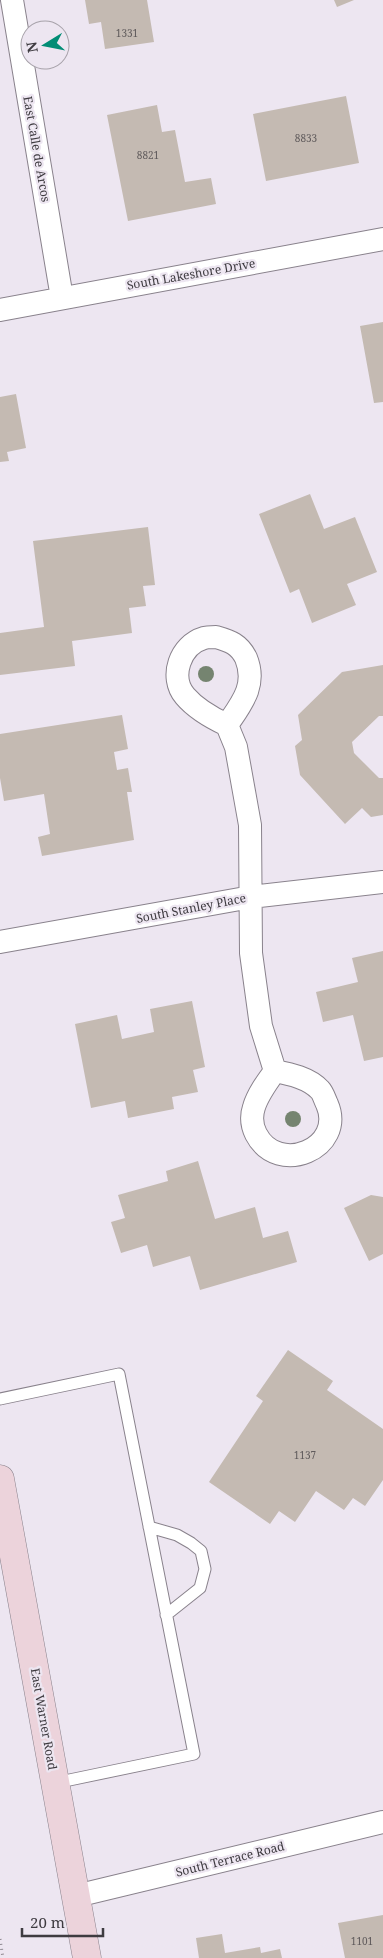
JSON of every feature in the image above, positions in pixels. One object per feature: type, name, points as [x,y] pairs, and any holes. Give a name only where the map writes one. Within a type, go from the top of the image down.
[{"type":"main road","name":"East Warner Road","points":[[0,1480],[88,1958]]},
{"type":"street","name":"East Calle de Arcos","points":[[12,0],[62,298]]},
{"type":"street","name":"South Lakeshore Drive","points":[[0,310],[383,239]]},
{"type":"street","points":[[227,725],[236,747],[250,824],[252,962],[261,1026],[275,1071]]},
{"type":"street","name":"South Stanley Place","points":[[0,942],[251,897],[383,882]]},
{"type":"street","name":"South Terrace Road","points":[[76,1896],[383,1822]]},
{"type":"lane","points":[[0,1399],[118,1374],[194,1754],[55,1784]]},
{"type":"lane","points":[[149,1527],[177,1535],[191,1542],[201,1552],[205,1569],[200,1588],[166,1615]]},
{"type":"path","points":[[0,1939],[3,1958]]},
{"type":"building","points":[[85,0],[147,0],[154,42],[105,49],[101,22],[89,24]]},
{"type":"building","points":[[334,0],[354,0],[337,7]]},
{"type":"building","points":[[346,96],[359,163],[266,181],[253,114]]},
{"type":"building","points":[[157,105],[162,132],[175,130],[185,182],[211,178],[216,204],[128,221],[107,115]]},
{"type":"building","points":[[383,322],[383,402],[374,403],[360,326]]},
{"type":"building","points":[[16,394],[26,448],[7,452],[9,461],[0,462],[0,397]]},
{"type":"building","points":[[310,494],[324,529],[355,517],[377,572],[347,584],[356,605],[312,623],[299,589],[290,593],[259,514]]},
{"type":"building","points":[[148,527],[155,585],[143,586],[146,606],[129,608],[132,633],[72,641],[75,666],[0,675],[0,633],[44,627],[33,541]]},
{"type":"building","points":[[383,665],[383,716],[379,716],[352,742],[354,753],[379,778],[383,778],[383,815],[371,817],[362,808],[345,824],[300,775],[295,746],[302,740],[298,715],[342,672]]},
{"type":"building","points":[[122,715],[128,749],[114,752],[117,770],[128,768],[132,792],[127,792],[134,840],[42,856],[38,837],[50,834],[44,794],[4,801],[0,778],[0,734]]},
{"type":"building","points":[[383,951],[383,1057],[364,1061],[353,1015],[323,1022],[316,992],[358,982],[352,958]]},
{"type":"building","points":[[192,1001],[205,1067],[193,1070],[198,1092],[172,1097],[174,1109],[128,1118],[125,1101],[91,1108],[75,1024],[117,1015],[122,1039],[154,1032],[150,1009]]},
{"type":"building","points":[[198,1161],[215,1219],[255,1207],[263,1238],[288,1231],[297,1262],[200,1290],[190,1256],[153,1267],[147,1245],[121,1253],[111,1222],[125,1218],[118,1195],[168,1181],[166,1171]]},
{"type":"building","points":[[371,1195],[383,1197],[383,1254],[369,1261],[344,1208]]},
{"type":"building","points":[[288,1350],[333,1381],[327,1390],[383,1429],[383,1480],[365,1506],[353,1498],[344,1510],[316,1491],[295,1522],[279,1511],[270,1524],[209,1482],[263,1401],[256,1396]]},
{"type":"building","points":[[383,1915],[383,1958],[345,1958],[338,1923]]},
{"type":"building","points":[[222,1934],[225,1953],[260,1947],[261,1953],[280,1949],[282,1958],[199,1958],[196,1938]]}]
